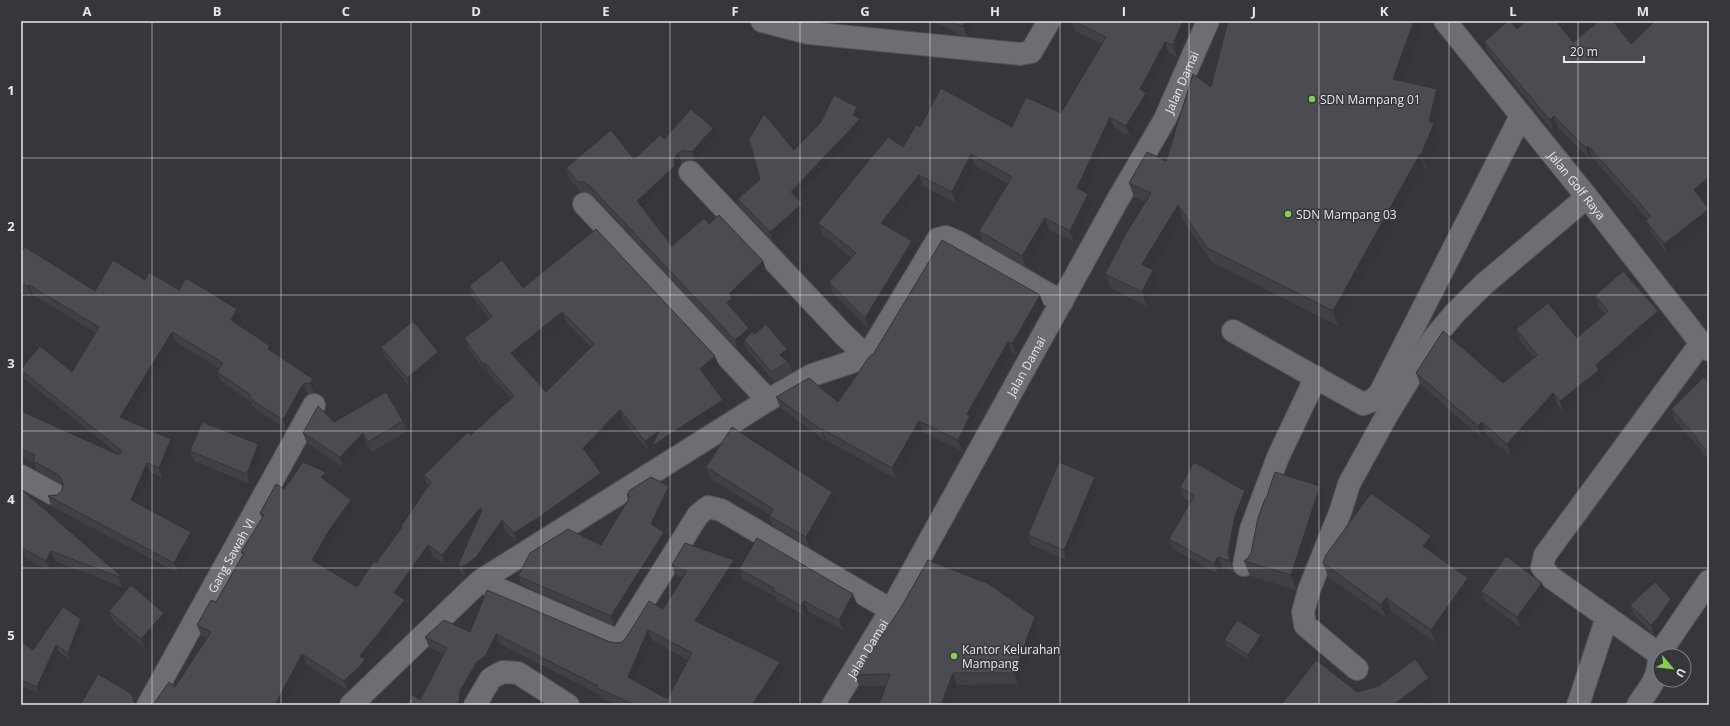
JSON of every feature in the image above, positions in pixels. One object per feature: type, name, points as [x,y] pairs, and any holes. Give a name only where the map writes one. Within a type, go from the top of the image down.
[{"type":"street","points":[[762,21],[809,33],[1020,54],[1031,52],[1049,21]]},
{"type":"street","name":"Jalan Damai","points":[[833,705],[891,610],[1117,201],[1165,119],[1208,21]]},
{"type":"street","name":"Jalan Golf Raya","points":[[1444,21],[1587,197],[1705,347]]},
{"type":"street","points":[[1233,331],[1363,404],[1373,400],[1380,393],[1521,116]]},
{"type":"street","points":[[690,172],[847,338],[867,357]]},
{"type":"street","points":[[1357,669],[1305,625],[1303,612],[1309,590],[1341,510],[1349,484],[1387,415],[1434,338],[1454,314],[1483,285],[1587,197]]},
{"type":"street","points":[[584,204],[768,400]]},
{"type":"street","points":[[351,705],[480,581],[768,400],[812,375],[867,357],[938,238],[946,237],[958,242],[1062,302]]},
{"type":"street","points":[[1652,649],[1549,576],[1542,567],[1545,555],[1705,347]]},
{"type":"street","points":[[1244,565],[1251,529],[1278,457],[1316,377]]},
{"type":"street","name":"Gang Sawah VI","points":[[148,705],[314,405]]},
{"type":"street","points":[[21,476],[54,494]]},
{"type":"street","points":[[480,581],[619,641],[698,515],[708,507],[720,510],[891,610]]},
{"type":"street","points":[[1663,648],[1709,581]]},
{"type":"street","points":[[1578,705],[1607,617]]},
{"type":"street","points":[[475,705],[491,678],[502,672],[518,673],[568,705]]},
{"type":"street","points":[[1638,705],[1652,683]]},
{"type":"building","points":[[950,21],[965,21],[963,26]]},
{"type":"building","points":[[1074,21],[1183,21],[1173,45],[1165,42],[1140,89],[1146,93],[1126,126],[1110,117],[1077,188],[1088,194],[1070,231],[1045,218],[1022,256],[979,231],[1012,177],[971,154],[952,192],[919,175],[881,223],[912,241],[865,318],[829,282],[856,253],[818,223],[888,137],[903,147],[916,125],[920,127],[941,88],[1012,127],[1026,97],[1061,113],[1106,37]]},
{"type":"building","points":[[1228,21],[1414,21],[1393,79],[1437,89],[1429,121],[1434,123],[1421,155],[1420,154],[1333,311],[1207,248],[1178,205],[1142,264],[1153,270],[1142,292],[1105,274],[1125,235],[1151,193],[1129,183],[1147,152],[1166,161],[1193,74],[1211,87]]},
{"type":"building","points":[[1508,21],[1510,21],[1517,29],[1526,21],[1556,21],[1573,42],[1599,21],[1613,21],[1631,44],[1655,21],[1709,21],[1709,177],[1694,190],[1709,209],[1664,244],[1646,221],[1651,216],[1588,146],[1586,148],[1554,116],[1550,120],[1484,42]]},
{"type":"building","points":[[834,95],[857,107],[853,115],[860,119],[791,192],[802,204],[770,232],[738,199],[760,179],[749,139],[764,114],[794,150],[821,122]]},
{"type":"building","points":[[691,109],[713,128],[692,152],[684,150],[678,153],[674,159],[675,166],[637,201],[672,246],[704,218],[709,224],[719,215],[763,261],[729,294],[732,298],[727,303],[749,328],[735,340],[590,186],[584,182],[578,182],[566,168],[611,130],[634,159],[660,135],[664,139]]},
{"type":"building","points":[[596,229],[715,356],[700,369],[723,400],[652,446],[659,431],[645,441],[620,410],[583,448],[601,473],[541,516],[514,533],[502,520],[476,557],[462,567],[458,565],[482,510],[480,508],[442,555],[428,545],[394,593],[405,600],[360,656],[365,659],[361,665],[344,681],[302,654],[275,705],[152,705],[169,682],[175,687],[211,632],[197,625],[211,600],[216,602],[244,553],[241,552],[264,515],[260,513],[276,484],[284,489],[303,462],[326,472],[321,477],[351,500],[330,529],[312,560],[357,587],[374,561],[376,563],[402,527],[401,526],[431,482],[424,475],[468,432],[471,435],[514,396],[485,363],[483,364],[464,338],[492,317],[469,286],[502,260],[523,288]],"holes":[[[562,312],[594,344],[546,392],[511,353]]]},
{"type":"building","points":[[942,240],[1040,295],[1012,344],[1008,342],[967,414],[970,416],[958,440],[919,421],[892,468],[822,429],[821,430],[776,397],[809,378],[838,402],[869,357],[874,353]]},
{"type":"building","points":[[25,247],[95,291],[113,260],[145,280],[149,272],[179,290],[186,278],[237,309],[231,320],[270,346],[268,349],[313,379],[310,383],[304,384],[300,389],[283,420],[249,398],[251,395],[217,372],[223,363],[172,332],[120,417],[171,439],[159,468],[147,463],[131,500],[191,532],[174,563],[48,496],[57,495],[62,490],[63,484],[61,478],[57,474],[33,461],[35,455],[21,449],[21,411],[119,455],[122,451],[21,370],[40,346],[72,372],[99,327],[29,285],[28,287],[21,283],[21,249],[23,250]]},
{"type":"building","points":[[1623,271],[1658,311],[1596,365],[1599,370],[1560,401],[1553,393],[1507,444],[1482,422],[1478,426],[1416,373],[1443,331],[1503,383],[1537,355],[1516,329],[1548,303],[1577,338],[1608,311],[1595,296]]},
{"type":"building","points":[[413,321],[438,352],[407,378],[381,347]]},
{"type":"building","points":[[766,324],[787,349],[780,355],[788,362],[771,372],[744,340],[752,332],[755,334]]},
{"type":"building","points":[[1704,377],[1709,383],[1709,452],[1671,409]]},
{"type":"building","points":[[386,392],[403,421],[368,442],[363,433],[340,457],[303,433],[318,406],[334,422]]},
{"type":"building","points":[[202,422],[258,444],[247,474],[190,451]]},
{"type":"building","points":[[732,427],[832,492],[806,537],[769,516],[773,509],[706,467]]},
{"type":"building","points":[[1059,462],[1095,477],[1064,550],[1028,535]]},
{"type":"building","points":[[1194,462],[1245,491],[1235,516],[1228,552],[1230,561],[1218,557],[1214,564],[1169,539],[1194,496],[1180,487]]},
{"type":"building","points":[[1275,472],[1320,486],[1291,575],[1244,561],[1251,553],[1258,518]]},
{"type":"building","points":[[651,477],[669,486],[651,524],[664,532],[611,616],[518,576],[530,553],[568,529],[601,545],[630,497],[627,495],[630,490]]},
{"type":"building","points":[[22,490],[120,575],[119,577],[51,551],[46,561],[22,548],[21,549]]},
{"type":"building","points":[[1371,493],[1431,536],[1423,546],[1468,578],[1431,630],[1386,598],[1381,605],[1323,563],[1326,555]]},
{"type":"building","points":[[757,538],[853,594],[839,620],[804,601],[801,606],[773,590],[774,588],[739,569]]},
{"type":"building","points":[[685,543],[734,560],[695,621],[780,662],[752,705],[636,705],[597,688],[598,686],[496,634],[486,655],[477,662],[461,689],[459,694],[460,700],[457,705],[406,705],[413,695],[420,700],[447,648],[425,637],[444,620],[470,632],[487,590],[610,642],[617,643],[622,642],[626,638],[649,601],[663,609],[687,571],[672,565]],"holes":[[[648,630],[692,653],[667,699],[628,677]]]},
{"type":"building","points":[[1506,556],[1542,583],[1517,617],[1481,591]]},
{"type":"building","name":"Kantor Kelurahan Mampang","points":[[928,560],[989,584],[1035,617],[1014,673],[953,673],[941,705],[879,705],[890,674],[855,675],[900,609]]},
{"type":"building","points":[[1655,582],[1671,599],[1651,625],[1630,605]]},
{"type":"building","points":[[131,585],[164,613],[141,639],[109,611]]},
{"type":"building","points":[[63,607],[81,619],[68,653],[56,645],[37,687],[21,680],[21,641],[33,650]]},
{"type":"building","points":[[1237,620],[1261,635],[1248,655],[1224,640]]},
{"type":"building","points":[[1415,659],[1429,678],[1393,705],[1281,705],[1316,660],[1357,692],[1379,686]]},
{"type":"building","points":[[98,674],[132,694],[134,702],[137,705],[80,705]]},
{"type":"place","name":"SDN Mampang 01","points":[[1312,99]]},
{"type":"place","name":"SDN Mampang 03","points":[[1288,214]]},
{"type":"place","name":"Kantor Kelurahan Mampang","points":[[954,656]]}]
